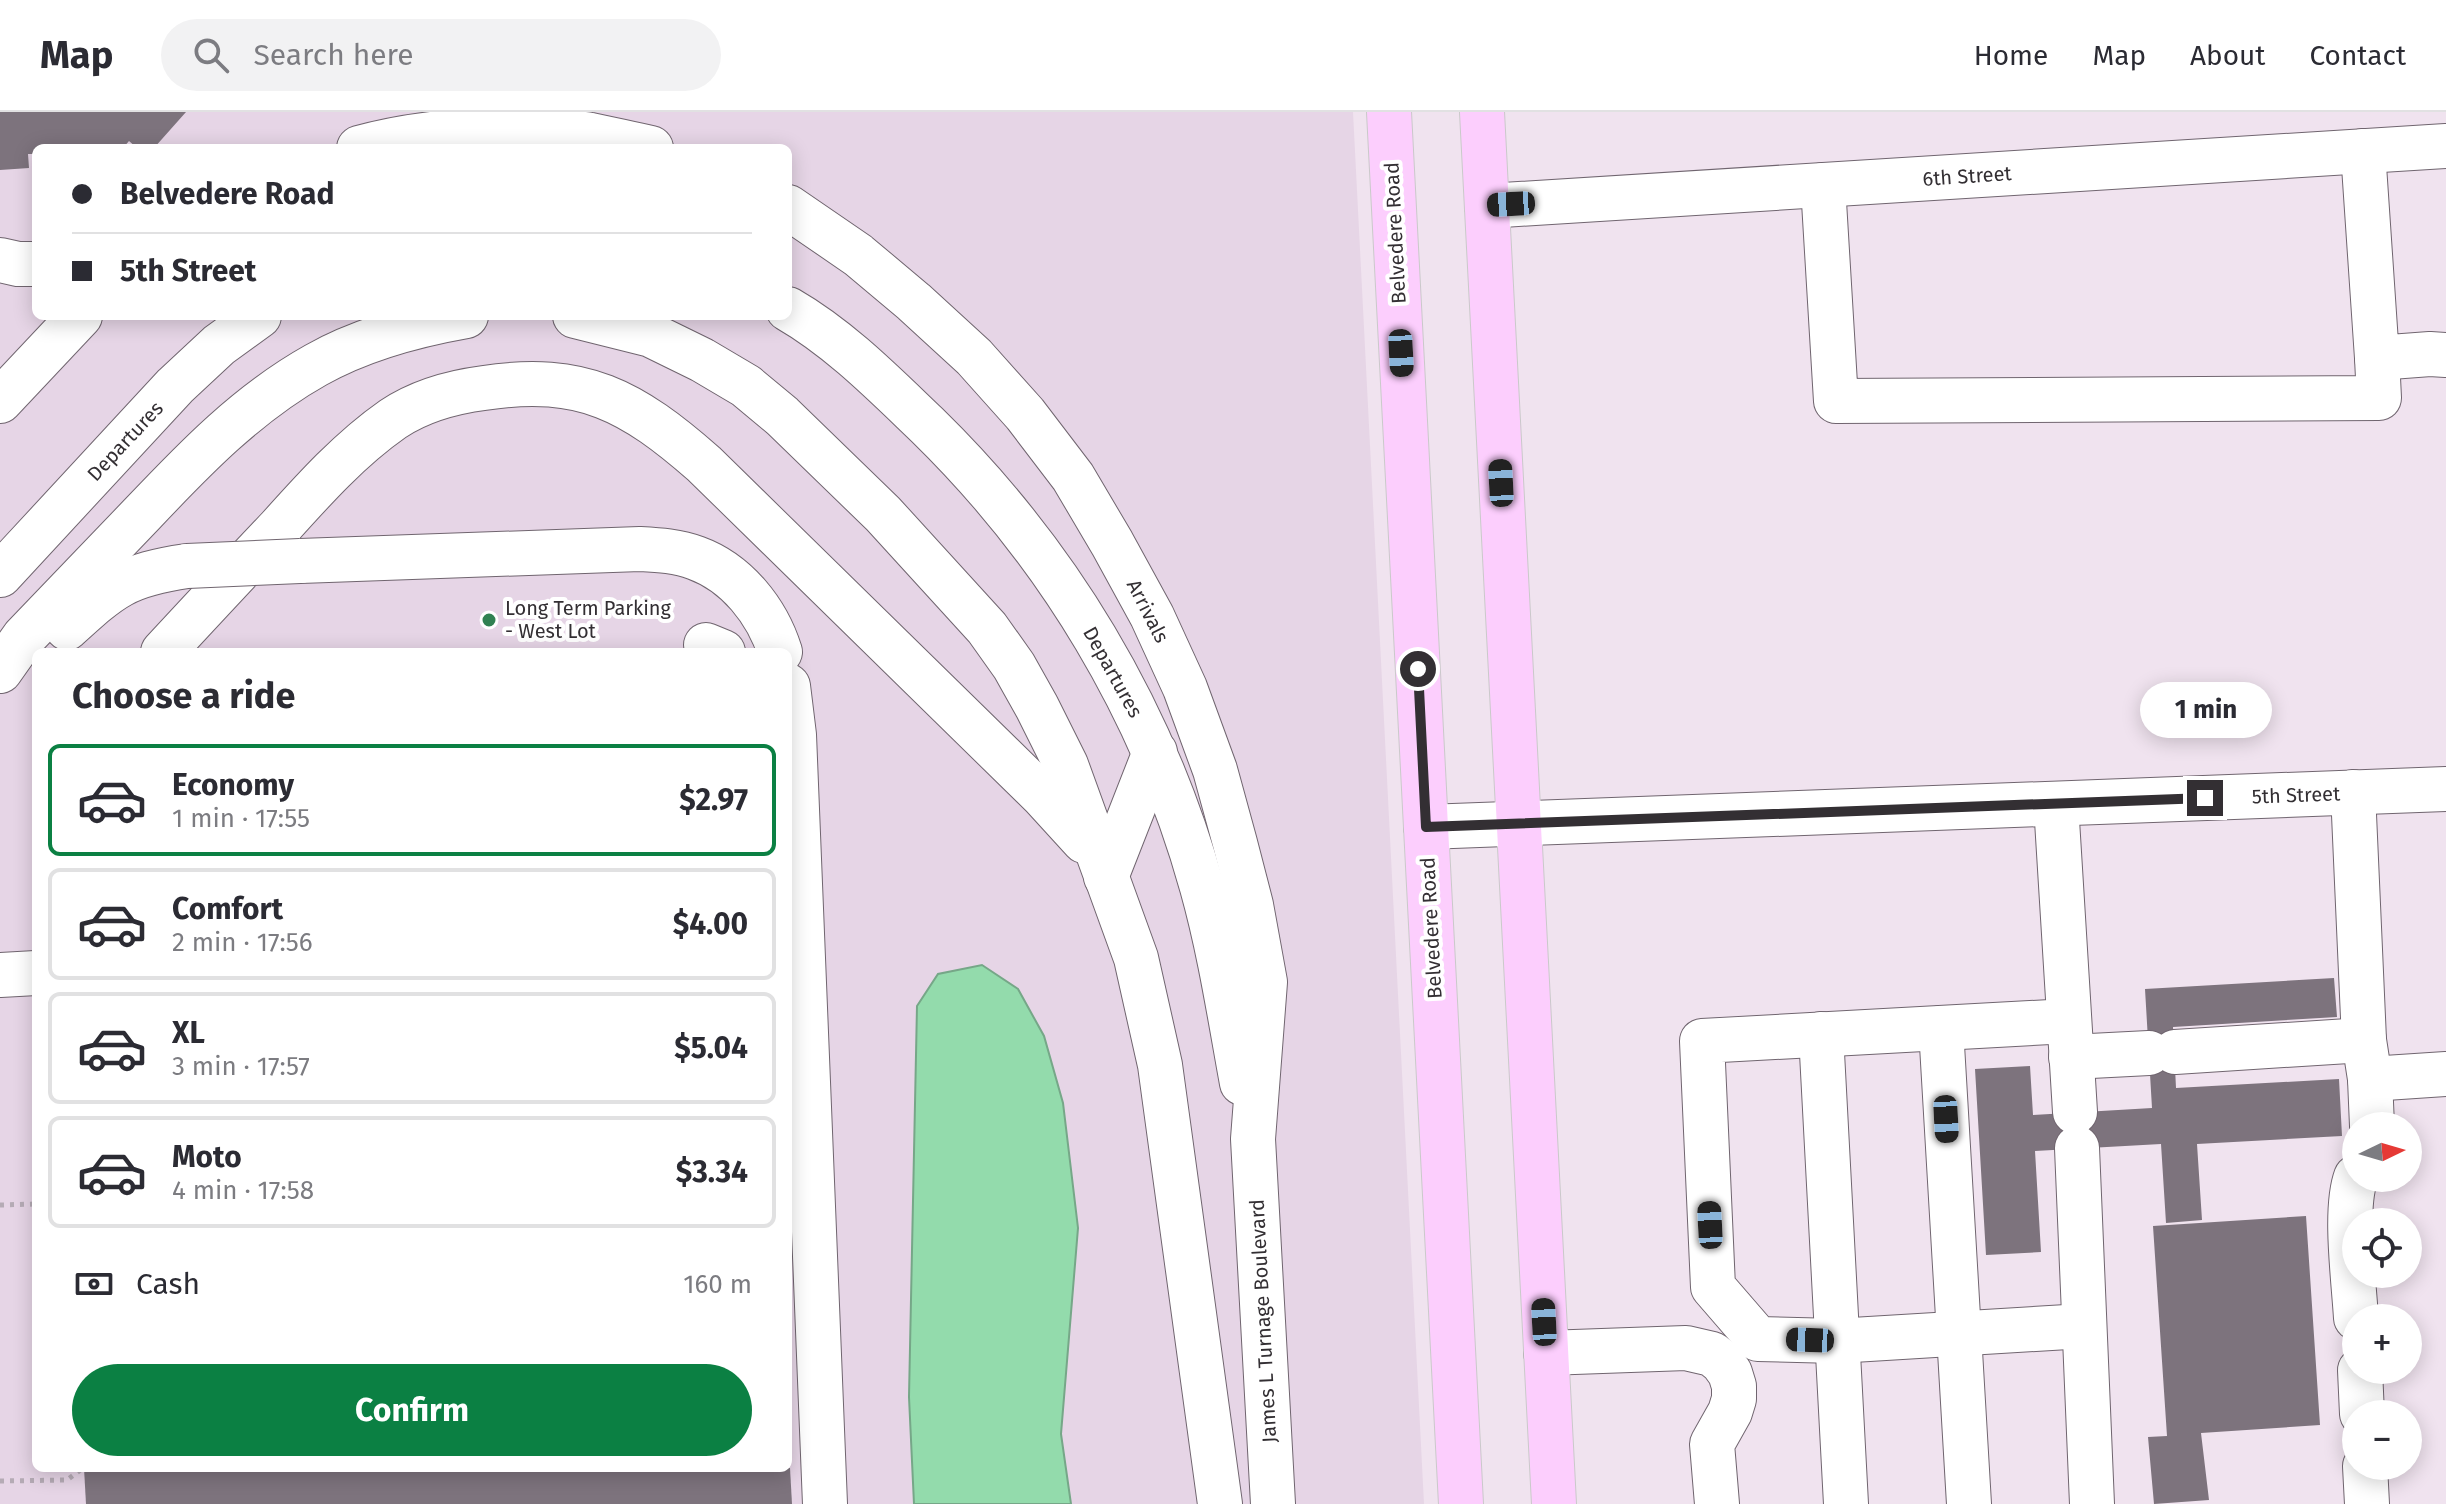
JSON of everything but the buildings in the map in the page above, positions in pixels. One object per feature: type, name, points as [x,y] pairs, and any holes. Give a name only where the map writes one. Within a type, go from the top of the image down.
[{"type":"main road","name":"Belvedere Road","points":[[1389,112],[1461,1504]]},
{"type":"main road","points":[[1482,112],[1554,1504]]},
{"type":"street","points":[[373,144],[453,133],[516,129],[589,135],[632,144]]},
{"type":"street","name":"6th Street","points":[[1487,206],[2446,146]]},
{"type":"street","points":[[1823,185],[1836,401],[2379,398],[2363,151]]},
{"type":"street","name":"Arrivals","points":[[792,210],[858,255],[914,302],[974,357],[1025,414],[1073,477],[1152,616],[1185,688],[1215,770],[1251,905],[1265,982],[1253,1139]]},
{"type":"street","points":[[0,260],[32,264]]},
{"type":"street","name":"Departures","points":[[792,311],[861,364],[913,412],[962,460],[1011,515],[1092,632],[1126,691],[1181,818],[1203,890],[1253,1139]]},
{"type":"street","points":[[0,401],[76,320]]},
{"type":"street","name":"Departures","points":[[0,575],[175,386],[219,345],[253,320]]},
{"type":"street","points":[[0,687],[198,454],[236,420],[275,390],[319,363],[353,347],[445,320]]},
{"type":"street","points":[[591,320],[651,335],[702,360],[746,386],[782,416],[883,514],[987,628],[1014,666],[1037,707],[1066,765],[1136,958],[1160,1065],[1220,1504]]},
{"type":"street","points":[[2377,358],[2446,355]]},
{"type":"street","points":[[167,648],[331,471],[395,418],[429,400],[512,384],[559,385],[593,392],[632,409],[664,430],[704,464],[1042,795],[1101,866]]},
{"type":"street","points":[[34,648],[119,584],[138,575],[187,566],[625,550],[667,551],[696,558],[721,572],[744,590],[761,611],[778,648]]},
{"type":"street","points":[[792,719],[825,1504]]},
{"type":"street","points":[[1101,866],[1155,752]]},
{"type":"street","name":"5th Street","points":[[1426,827],[2446,789]]},
{"type":"street","points":[[2353,792],[2371,1112]]},
{"type":"street","points":[[2056,804],[2076,1130],[2092,1504]]},
{"type":"street","points":[[0,975],[32,973]]},
{"type":"street","points":[[2084,1326],[1836,1341],[1758,1339],[1713,1287],[1702,1041],[1941,1028],[2070,1039],[2162,1053],[2367,1060],[2446,1074]]},
{"type":"street","points":[[1941,1028],[1969,1504]]},
{"type":"street","points":[[1821,1034],[1846,1504]]},
{"type":"street","name":"James L Turnage Boulevard","points":[[1253,1139],[1273,1504]]},
{"type":"street","points":[[2353,1192],[2350,1236],[2355,1304]]},
{"type":"street","points":[[1546,1353],[1686,1348],[1712,1354],[1722,1362],[1730,1373],[1734,1399],[1712,1444],[1717,1504]]},
{"type":"street","points":[[2366,1480],[2367,1504]]},
{"type":"path","points":[[0,1205],[32,1204]]},
{"type":"path","points":[[0,1481],[67,1480],[78,1472]]},
{"type":"shaded area","points":[[0,112],[1353,112],[1424,1504],[0,1504]]},
{"type":"shaded area","points":[[982,965],[1018,989],[1044,1036],[1063,1103],[1078,1228],[1061,1434],[1071,1504],[914,1504],[909,1397],[917,1006],[938,974]]},
{"type":"place","name":"Long Term Parking - West Lot","points":[[489,620]]},
{"type":"route","points":[[1418,669],[1426,827],[2205,798]]}]
